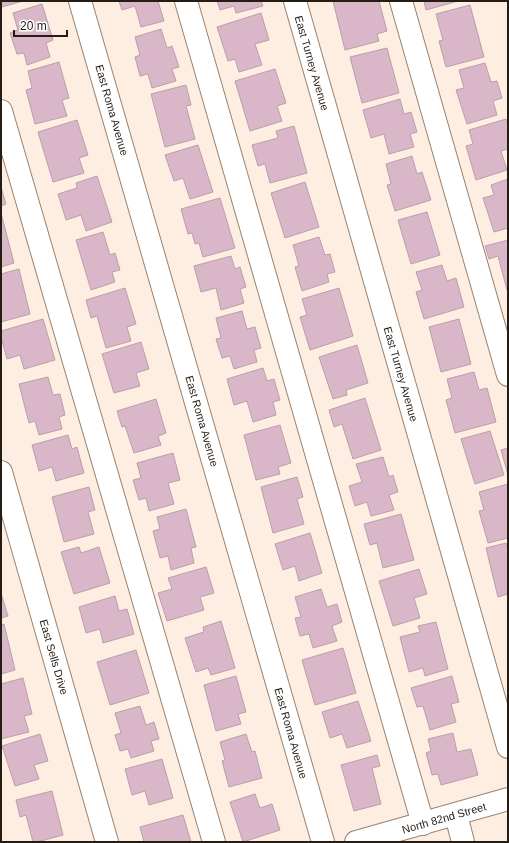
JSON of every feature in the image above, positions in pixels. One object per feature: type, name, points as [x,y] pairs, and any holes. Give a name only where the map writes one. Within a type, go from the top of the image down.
[{"type":"street","name":"East Roma Avenue","points":[[80,1],[323,842]]},
{"type":"street","points":[[186,1],[422,824]]},
{"type":"street","name":"East Turney Avenue","points":[[294,1],[508,747]]},
{"type":"street","points":[[401,1],[508,375]]},
{"type":"street","points":[[1,111],[214,842]]},
{"type":"street","name":"East Sells Drive","points":[[1,472],[107,842]]},
{"type":"street","name":"North 82nd Street","points":[[356,842],[456,815],[508,799]]},
{"type":"street","points":[[456,815],[463,842]]},
{"type":"building","points":[[1,1],[23,1],[2,7]]},
{"type":"building","points":[[119,1],[158,1],[164,21],[141,27],[135,6],[122,10]]},
{"type":"building","points":[[217,1],[261,1],[263,6],[236,13],[234,6],[220,10]]},
{"type":"building","points":[[333,1],[379,1],[387,31],[377,34],[379,41],[345,50]]},
{"type":"building","points":[[424,1],[458,1],[426,10]]},
{"type":"building","points":[[42,4],[53,40],[46,43],[50,57],[27,65],[24,53],[17,54],[10,33],[18,30],[13,13]]},
{"type":"building","points":[[470,5],[484,57],[446,67],[439,41],[443,40],[436,14]]},
{"type":"building","points":[[261,13],[269,40],[255,44],[262,65],[239,72],[235,59],[228,61],[217,27]]},
{"type":"building","points":[[161,29],[167,48],[172,46],[179,67],[172,69],[176,81],[152,88],[148,74],[140,76],[135,57],[140,55],[135,37]]},
{"type":"building","points":[[387,48],[399,93],[362,103],[350,57]]},
{"type":"building","points":[[59,62],[69,98],[62,100],[67,116],[35,124],[26,90],[32,88],[28,71]]},
{"type":"building","points":[[485,63],[491,82],[497,81],[502,98],[493,101],[497,115],[467,124],[456,90],[464,88],[459,70]]},
{"type":"building","points":[[275,69],[286,103],[277,106],[282,121],[250,131],[235,81]]},
{"type":"building","points":[[186,85],[191,105],[186,106],[195,139],[165,147],[151,94]]},
{"type":"building","points":[[400,99],[404,114],[411,112],[417,132],[410,134],[414,147],[389,154],[384,134],[371,138],[363,110]]},
{"type":"building","points":[[506,119],[508,124],[508,149],[501,151],[507,170],[476,180],[466,146],[473,144],[469,130]]},
{"type":"building","points":[[77,120],[88,155],[79,158],[84,173],[53,182],[38,132]]},
{"type":"building","points":[[294,126],[307,173],[270,183],[265,164],[258,166],[252,145],[278,138],[276,131]]},
{"type":"building","points":[[198,145],[213,192],[190,199],[183,178],[174,181],[165,155]]},
{"type":"building","points":[[412,156],[417,174],[422,172],[431,200],[395,211],[387,185],[391,184],[386,164]]},
{"type":"building","points":[[97,176],[112,222],[86,231],[81,215],[66,220],[58,194],[77,188],[76,183]]},
{"type":"building","points":[[508,179],[508,228],[494,232],[483,198],[494,195],[491,185]]},
{"type":"building","points":[[305,182],[319,227],[285,238],[271,193]]},
{"type":"building","points":[[1,187],[6,204],[1,206]]},
{"type":"building","points":[[220,198],[235,248],[203,257],[199,243],[195,244],[192,233],[188,234],[181,209]]},
{"type":"building","points":[[427,212],[440,255],[411,264],[398,220]]},
{"type":"building","points":[[1,213],[14,263],[1,267]]},
{"type":"building","points":[[103,232],[110,255],[115,253],[120,270],[112,272],[115,282],[91,290],[76,240]]},
{"type":"building","points":[[319,237],[325,255],[330,254],[335,272],[327,274],[329,282],[302,291],[295,267],[299,266],[293,245]]},
{"type":"building","points":[[508,240],[507,290],[498,256],[489,259],[485,246]]},
{"type":"building","points":[[231,256],[235,269],[240,267],[246,287],[240,289],[244,303],[221,310],[216,288],[201,292],[194,266]]},
{"type":"building","points":[[442,265],[447,281],[456,278],[464,307],[424,319],[416,292],[422,290],[416,272]]},
{"type":"building","points":[[19,269],[30,314],[1,322],[1,274]]},
{"type":"building","points":[[125,288],[136,324],[127,327],[131,341],[106,348],[97,316],[91,318],[86,300]]},
{"type":"building","points":[[339,288],[353,336],[310,350],[300,317],[307,315],[302,299]]},
{"type":"building","points":[[242,311],[247,329],[255,327],[261,348],[254,350],[257,362],[234,369],[230,356],[222,358],[216,339],[221,338],[216,318]]},
{"type":"building","points":[[43,319],[55,360],[24,369],[20,355],[7,359],[1,337],[1,331]]},
{"type":"building","points":[[459,319],[471,364],[441,372],[429,327]]},
{"type":"building","points":[[141,342],[149,369],[136,373],[140,386],[114,393],[102,354]]},
{"type":"building","points":[[357,345],[368,383],[346,390],[347,395],[333,399],[319,357]]},
{"type":"building","points":[[263,368],[267,381],[274,379],[280,400],[273,402],[276,415],[253,422],[247,401],[234,405],[227,379]]},
{"type":"building","points":[[474,372],[479,390],[487,388],[496,422],[455,433],[446,400],[452,398],[447,379]]},
{"type":"building","points":[[48,377],[53,395],[60,394],[65,415],[59,417],[62,429],[39,435],[35,421],[29,423],[19,384]]},
{"type":"building","points":[[365,398],[381,450],[353,459],[342,424],[334,427],[329,410]]},
{"type":"building","points":[[156,399],[166,433],[158,436],[161,445],[134,453],[125,426],[122,427],[117,411]]},
{"type":"building","points":[[280,425],[291,463],[278,467],[280,474],[256,480],[244,435]]},
{"type":"building","points":[[490,431],[504,475],[475,484],[461,439]]},
{"type":"building","points":[[68,435],[72,449],[77,447],[84,473],[56,481],[52,467],[39,471],[32,445]]},
{"type":"building","points":[[508,448],[508,475],[501,450]]},
{"type":"building","points":[[173,453],[180,480],[168,483],[174,504],[149,511],[146,498],[139,500],[133,480],[141,478],[137,463]]},
{"type":"building","points":[[383,457],[389,477],[393,475],[398,492],[389,495],[394,510],[371,516],[367,502],[355,506],[349,486],[362,482],[356,464]]},
{"type":"building","points":[[297,477],[303,497],[297,499],[304,524],[273,533],[261,487]]},
{"type":"building","points":[[508,484],[508,538],[488,543],[479,511],[484,510],[479,492]]},
{"type":"building","points":[[89,487],[95,510],[88,512],[94,534],[64,542],[52,497]]},
{"type":"building","points":[[186,509],[196,547],[191,548],[194,563],[171,570],[168,556],[160,558],[153,531],[160,529],[157,517]]},
{"type":"building","points":[[401,514],[414,560],[383,568],[377,543],[370,545],[364,524]]},
{"type":"building","points":[[310,533],[322,573],[299,581],[295,566],[283,570],[275,544]]},
{"type":"building","points":[[506,543],[508,549],[508,594],[498,597],[486,548]]},
{"type":"building","points":[[79,547],[81,553],[99,547],[110,583],[74,594],[61,552]]},
{"type":"building","points":[[206,567],[214,593],[200,597],[204,610],[167,621],[158,593],[172,589],[168,578]]},
{"type":"building","points":[[419,569],[427,594],[414,598],[420,618],[393,626],[379,581]]},
{"type":"building","points":[[321,589],[327,607],[337,604],[342,622],[332,626],[337,641],[313,648],[309,634],[300,636],[295,618],[301,617],[295,597]]},
{"type":"building","points":[[1,593],[8,616],[1,618]]},
{"type":"building","points":[[115,596],[119,611],[127,609],[134,634],[103,643],[100,629],[86,633],[79,607]]},
{"type":"building","points":[[221,621],[235,668],[211,675],[208,668],[196,672],[185,638],[204,632],[203,627]]},
{"type":"building","points":[[436,622],[448,669],[425,676],[423,668],[409,672],[400,637],[420,632],[418,626]]},
{"type":"building","points":[[4,624],[15,670],[1,674],[1,625]]},
{"type":"building","points":[[343,648],[356,693],[315,705],[302,660]]},
{"type":"building","points":[[136,650],[149,693],[110,705],[97,662]]},
{"type":"building","points":[[236,676],[246,712],[238,714],[241,724],[216,731],[204,685]]},
{"type":"building","points":[[452,676],[459,702],[451,704],[456,722],[430,730],[423,706],[417,707],[411,688]]},
{"type":"building","points":[[23,678],[32,714],[24,716],[29,732],[1,739],[1,684]]},
{"type":"building","points":[[358,701],[371,741],[347,748],[342,734],[330,738],[322,712]]},
{"type":"building","points":[[140,706],[146,725],[154,722],[159,739],[151,741],[154,751],[131,758],[128,749],[120,751],[115,735],[121,733],[115,713]]},
{"type":"building","points":[[453,733],[457,752],[471,749],[478,775],[441,785],[438,774],[432,775],[426,753],[431,751],[428,739]]},
{"type":"building","points":[[40,734],[48,761],[34,765],[39,779],[15,786],[2,746]]},
{"type":"building","points":[[246,734],[252,752],[255,751],[262,778],[229,787],[222,761],[225,760],[220,742]]},
{"type":"building","points":[[377,755],[380,766],[372,768],[381,804],[354,811],[341,765]]},
{"type":"building","points":[[162,759],[173,798],[149,805],[145,791],[132,795],[125,769]]},
{"type":"building","points":[[52,791],[63,835],[33,842],[26,815],[20,817],[16,800]]},
{"type":"building","points":[[255,794],[260,808],[272,804],[280,830],[243,842],[230,802]]},
{"type":"building","points":[[183,815],[191,842],[144,842],[140,827]]}]
